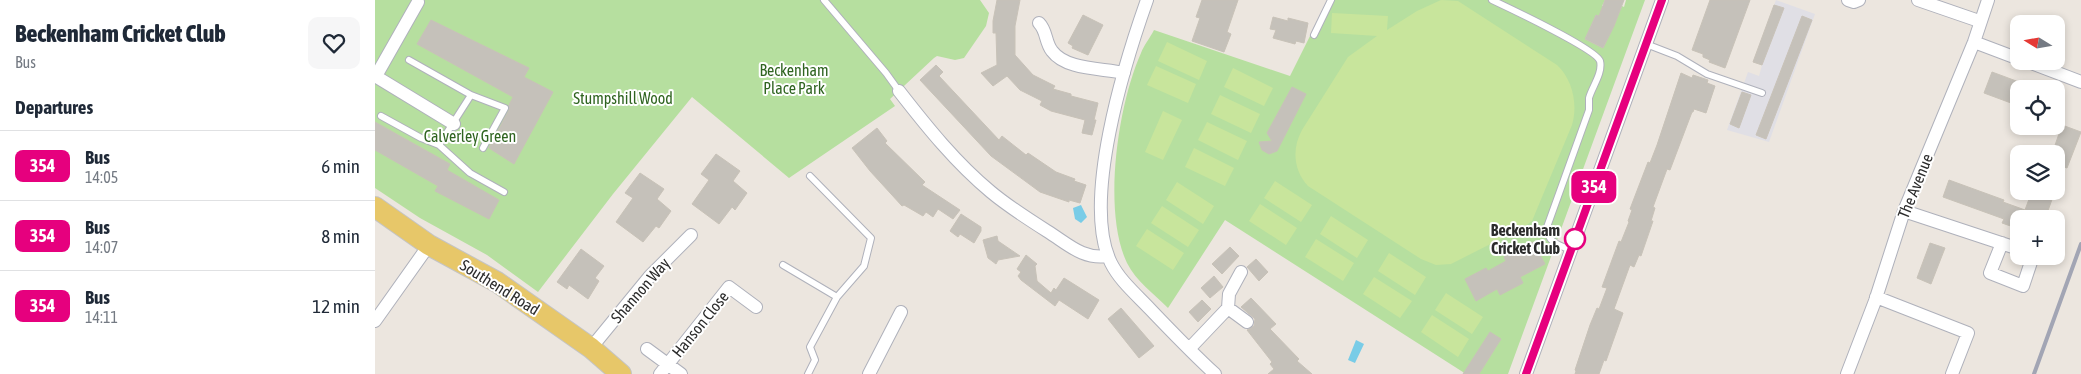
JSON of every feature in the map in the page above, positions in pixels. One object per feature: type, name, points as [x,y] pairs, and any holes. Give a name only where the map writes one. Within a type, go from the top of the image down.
[{"type":"main road","name":"Southend Road","points":[[375,207],[429,245],[497,282],[591,348],[621,374]]},
{"type":"street","points":[[1147,0],[1124,73],[1102,181],[1102,214],[1108,256],[1128,286],[1215,374]]},
{"type":"street","points":[[1526,374],[1662,0]]},
{"type":"street","points":[[1848,0],[1854,2],[1859,0]]},
{"type":"street","points":[[1918,0],[1979,21]]},
{"type":"street","name":"The Avenue","points":[[1847,374],[1876,296],[1904,211],[1974,42],[1979,21],[1988,0]]},
{"type":"street","points":[[418,2],[375,76],[454,124]]},
{"type":"street","points":[[1039,24],[1044,28],[1051,50],[1065,63],[1124,73]]},
{"type":"street","points":[[1974,42],[2010,56]]},
{"type":"street","points":[[2050,70],[2081,82]]},
{"type":"street","points":[[899,91],[955,158],[991,192],[1080,252],[1090,257],[1108,256]]},
{"type":"street","points":[[1904,211],[2010,246]]},
{"type":"street","name":"Shannon Way","points":[[591,348],[650,276],[691,235]]},
{"type":"street","points":[[2002,243],[1990,273],[2023,286],[2030,265]]},
{"type":"street","points":[[375,321],[380,301],[429,245]]},
{"type":"street","points":[[1189,348],[1228,308],[1229,294],[1241,272]]},
{"type":"street","name":"Hanson Close","points":[[660,374],[729,287],[756,307]]},
{"type":"street","points":[[1876,296],[1969,333],[1952,374]]},
{"type":"street","points":[[1228,308],[1247,322]]},
{"type":"street","points":[[869,374],[901,312]]},
{"type":"street","name":"Hanson Close","points":[[647,349],[681,374]]},
{"type":"lane","points":[[824,0],[899,91]]},
{"type":"lane","points":[[1314,35],[1331,0]]},
{"type":"lane","points":[[1492,0],[1592,52],[1600,60],[1601,67],[1589,98],[1589,110],[1547,227],[1547,234],[1551,241],[1571,250]]},
{"type":"lane","points":[[1646,44],[1677,56],[1707,74],[1762,93]]},
{"type":"lane","points":[[409,60],[471,95],[505,108],[483,148]]},
{"type":"lane","points":[[439,145],[471,95]]},
{"type":"lane","points":[[381,116],[421,138],[439,145],[470,173],[504,192]]},
{"type":"lane","points":[[808,374],[815,360],[810,347],[837,297],[864,266],[871,238],[810,176]]},
{"type":"lane","points":[[783,265],[837,297]]},
{"type":"shaded area","points":[[1776,0],[1815,14],[1769,142],[1727,130],[1748,72],[1759,76],[1762,65],[1753,62]]},
{"type":"green space","points":[[375,0],[980,0],[989,13],[986,26],[964,58],[955,60],[937,56],[934,58],[890,99],[895,106],[789,178],[692,97],[613,194],[538,292],[487,255],[420,218],[375,188]]},
{"type":"green space","name":"Beckenham Cricket Club","points":[[1328,0],[1605,0],[1602,6],[1611,9],[1609,14],[1617,17],[1622,6],[1624,7],[1626,0],[1645,0],[1508,374],[1466,374],[1225,220],[1168,308],[1135,276],[1127,263],[1119,241],[1115,215],[1116,158],[1120,128],[1133,75],[1142,50],[1154,30],[1290,76]],"holes":[[[1596,15],[1614,24],[1603,48],[1585,39]]]},
{"type":"green space","points":[[1441,0],[1458,1],[1557,65],[1567,78],[1573,93],[1574,117],[1532,221],[1524,227],[1451,264],[1436,265],[1421,259],[1308,186],[1299,173],[1296,151],[1302,130],[1348,57],[1377,36],[1331,33],[1332,13],[1388,16],[1387,30],[1417,11]]},
{"type":"green space","points":[[1167,42],[1207,61],[1199,80],[1158,61]]},
{"type":"green space","points":[[1156,66],[1196,84],[1188,103],[1147,85]]},
{"type":"green space","points":[[1233,68],[1273,88],[1264,106],[1224,87]]},
{"type":"green space","points":[[1220,95],[1260,114],[1251,133],[1211,114]]},
{"type":"green space","points":[[1163,111],[1182,120],[1163,160],[1145,152]]},
{"type":"green space","points":[[1207,122],[1247,141],[1238,160],[1198,140]]},
{"type":"green space","points":[[1194,148],[1234,168],[1225,186],[1185,167]]},
{"type":"green space","points":[[1275,181],[1312,205],[1301,222],[1264,198]]},
{"type":"green space","points":[[1177,182],[1214,206],[1203,224],[1166,200]]},
{"type":"green space","points":[[1260,204],[1297,228],[1286,245],[1249,221]]},
{"type":"green space","points":[[1162,206],[1199,230],[1188,247],[1151,223]]},
{"type":"green space","points":[[1331,216],[1368,240],[1357,258],[1320,234]]},
{"type":"green space","points":[[1147,229],[1184,253],[1173,270],[1136,246]]},
{"type":"green space","points":[[1316,239],[1354,263],[1343,281],[1305,257]]},
{"type":"green space","points":[[1389,253],[1426,277],[1415,295],[1378,271]]},
{"type":"green space","points":[[1374,277],[1412,301],[1400,318],[1363,294]]},
{"type":"green space","points":[[1446,293],[1483,317],[1472,334],[1435,310]]},
{"type":"green space","points":[[1432,315],[1469,339],[1458,357],[1421,332]]},
{"type":"water","points":[[1081,205],[1087,217],[1081,223],[1075,219],[1073,208]]},
{"type":"water","points":[[1356,340],[1364,344],[1355,363],[1348,360]]},
{"type":"building","points":[[997,0],[1020,0],[1015,26],[1015,55],[1033,75],[1055,86],[1053,89],[1098,103],[1092,135],[1082,133],[1085,120],[1051,111],[1040,105],[1042,101],[1020,90],[1007,76],[993,86],[981,73],[997,65],[996,33],[993,33],[993,21]]},
{"type":"building","points":[[1202,0],[1238,0],[1227,32],[1231,34],[1224,52],[1192,41],[1200,18],[1196,17]]},
{"type":"building","points":[[1605,0],[1624,0],[1603,48],[1585,39],[1596,15],[1599,16]]},
{"type":"building","points":[[1710,0],[1750,0],[1725,68],[1709,62],[1710,60],[1703,57],[1703,54],[1692,50]]},
{"type":"building","points":[[1774,5],[1784,8],[1762,65],[1753,62]]},
{"type":"building","points":[[1083,15],[1103,25],[1088,55],[1072,48],[1073,46],[1068,43]]},
{"type":"building","points":[[1802,16],[1812,20],[1766,139],[1756,135]]},
{"type":"building","points":[[1273,17],[1288,21],[1288,18],[1308,23],[1304,43],[1296,41],[1295,44],[1273,38],[1276,30],[1270,29]]},
{"type":"building","points":[[431,20],[529,68],[524,77],[553,92],[514,164],[489,148],[509,110],[513,97],[417,44]]},
{"type":"building","points":[[936,65],[943,72],[939,76],[999,140],[1002,136],[1026,155],[1028,153],[1056,172],[1086,185],[1080,203],[1069,200],[1069,202],[1040,192],[991,156],[920,80]]},
{"type":"building","points":[[1992,72],[2014,80],[2010,80],[2010,103],[1984,93]]},
{"type":"building","points":[[1681,73],[1692,78],[1693,75],[1708,80],[1707,83],[1715,86],[1706,113],[1694,109],[1670,170],[1667,169],[1653,207],[1655,208],[1651,221],[1653,221],[1641,256],[1639,255],[1634,267],[1630,265],[1614,309],[1623,313],[1606,361],[1604,360],[1599,374],[1575,374],[1590,325],[1607,288],[1602,287],[1619,241],[1621,242],[1629,222],[1632,210],[1630,209],[1648,162],[1650,163],[1657,145]]},
{"type":"building","points":[[1292,87],[1306,94],[1277,151],[1269,154],[1262,150],[1259,142],[1272,141],[1267,133]]},
{"type":"building","points":[[1742,92],[1751,95],[1739,128],[1730,124]]},
{"type":"building","points":[[375,122],[450,164],[447,170],[499,200],[489,219],[435,191],[438,186],[375,150]]},
{"type":"building","points":[[2065,126],[2081,132],[2067,168],[2065,167],[2065,145],[2055,145],[2059,135],[2065,135]]},
{"type":"building","points":[[877,128],[887,141],[885,143],[925,182],[922,185],[960,210],[953,219],[938,209],[933,217],[926,212],[923,216],[904,205],[902,206],[870,171],[852,148]]},
{"type":"building","points":[[716,154],[740,171],[733,181],[747,193],[735,210],[732,207],[719,224],[692,204],[709,180],[701,174]]},
{"type":"building","points":[[640,173],[664,189],[657,199],[671,211],[659,228],[656,226],[643,242],[616,222],[633,198],[625,193]]},
{"type":"building","points":[[1949,180],[2004,200],[2003,202],[2025,210],[2010,210],[2010,226],[2002,223],[2004,219],[1943,197]]},
{"type":"building","points":[[2029,200],[2052,200],[2048,210],[2025,210]]},
{"type":"building","points":[[961,214],[981,227],[981,231],[974,243],[960,234],[958,237],[950,231]]},
{"type":"building","points":[[997,236],[998,241],[1020,256],[998,260],[996,264],[988,258],[983,240]]},
{"type":"building","points":[[1533,242],[1545,264],[1520,277],[1523,283],[1500,295],[1497,289],[1476,301],[1465,279],[1486,268],[1488,271],[1506,261],[1504,257]]},
{"type":"building","points":[[1930,243],[1945,248],[1931,284],[1917,278]]},
{"type":"building","points":[[1230,247],[1239,256],[1222,274],[1212,264]]},
{"type":"building","points":[[581,249],[604,266],[595,278],[599,281],[588,299],[569,285],[567,289],[557,282]]},
{"type":"building","points":[[1026,255],[1037,264],[1035,266],[1037,281],[1051,293],[1054,288],[1056,290],[1064,278],[1099,300],[1088,319],[1059,300],[1055,306],[1021,280],[1018,276],[1021,272],[1017,269]]},
{"type":"building","points":[[1256,259],[1268,272],[1259,281],[1247,267]]},
{"type":"building","points":[[1214,276],[1223,287],[1210,298],[1201,288]]},
{"type":"building","points":[[1251,298],[1276,324],[1270,329],[1299,359],[1297,361],[1312,374],[1268,374],[1274,369],[1270,364],[1272,362],[1247,330],[1254,326],[1255,319],[1241,307]]},
{"type":"building","points":[[1202,300],[1211,309],[1198,322],[1189,312]]},
{"type":"building","points":[[1121,308],[1154,346],[1139,358],[1108,319]]},
{"type":"building","points":[[1490,332],[1501,339],[1479,374],[1463,374]]},
{"type":"railway","points":[[2034,374],[2081,244]]},
{"type":"bus line","name":"354","points":[[1526,374],[1662,0]]},
{"type":"place","name":"Beckenham Cricket Club","points":[[1575,239]]},
{"type":"park label","name":"Beckenham Place Park","points":[[794,79]]},
{"type":"park label","name":"Stumpshill Wood","points":[[623,98]]},
{"type":"park label","name":"Calverley Green","points":[[470,136]]}]
